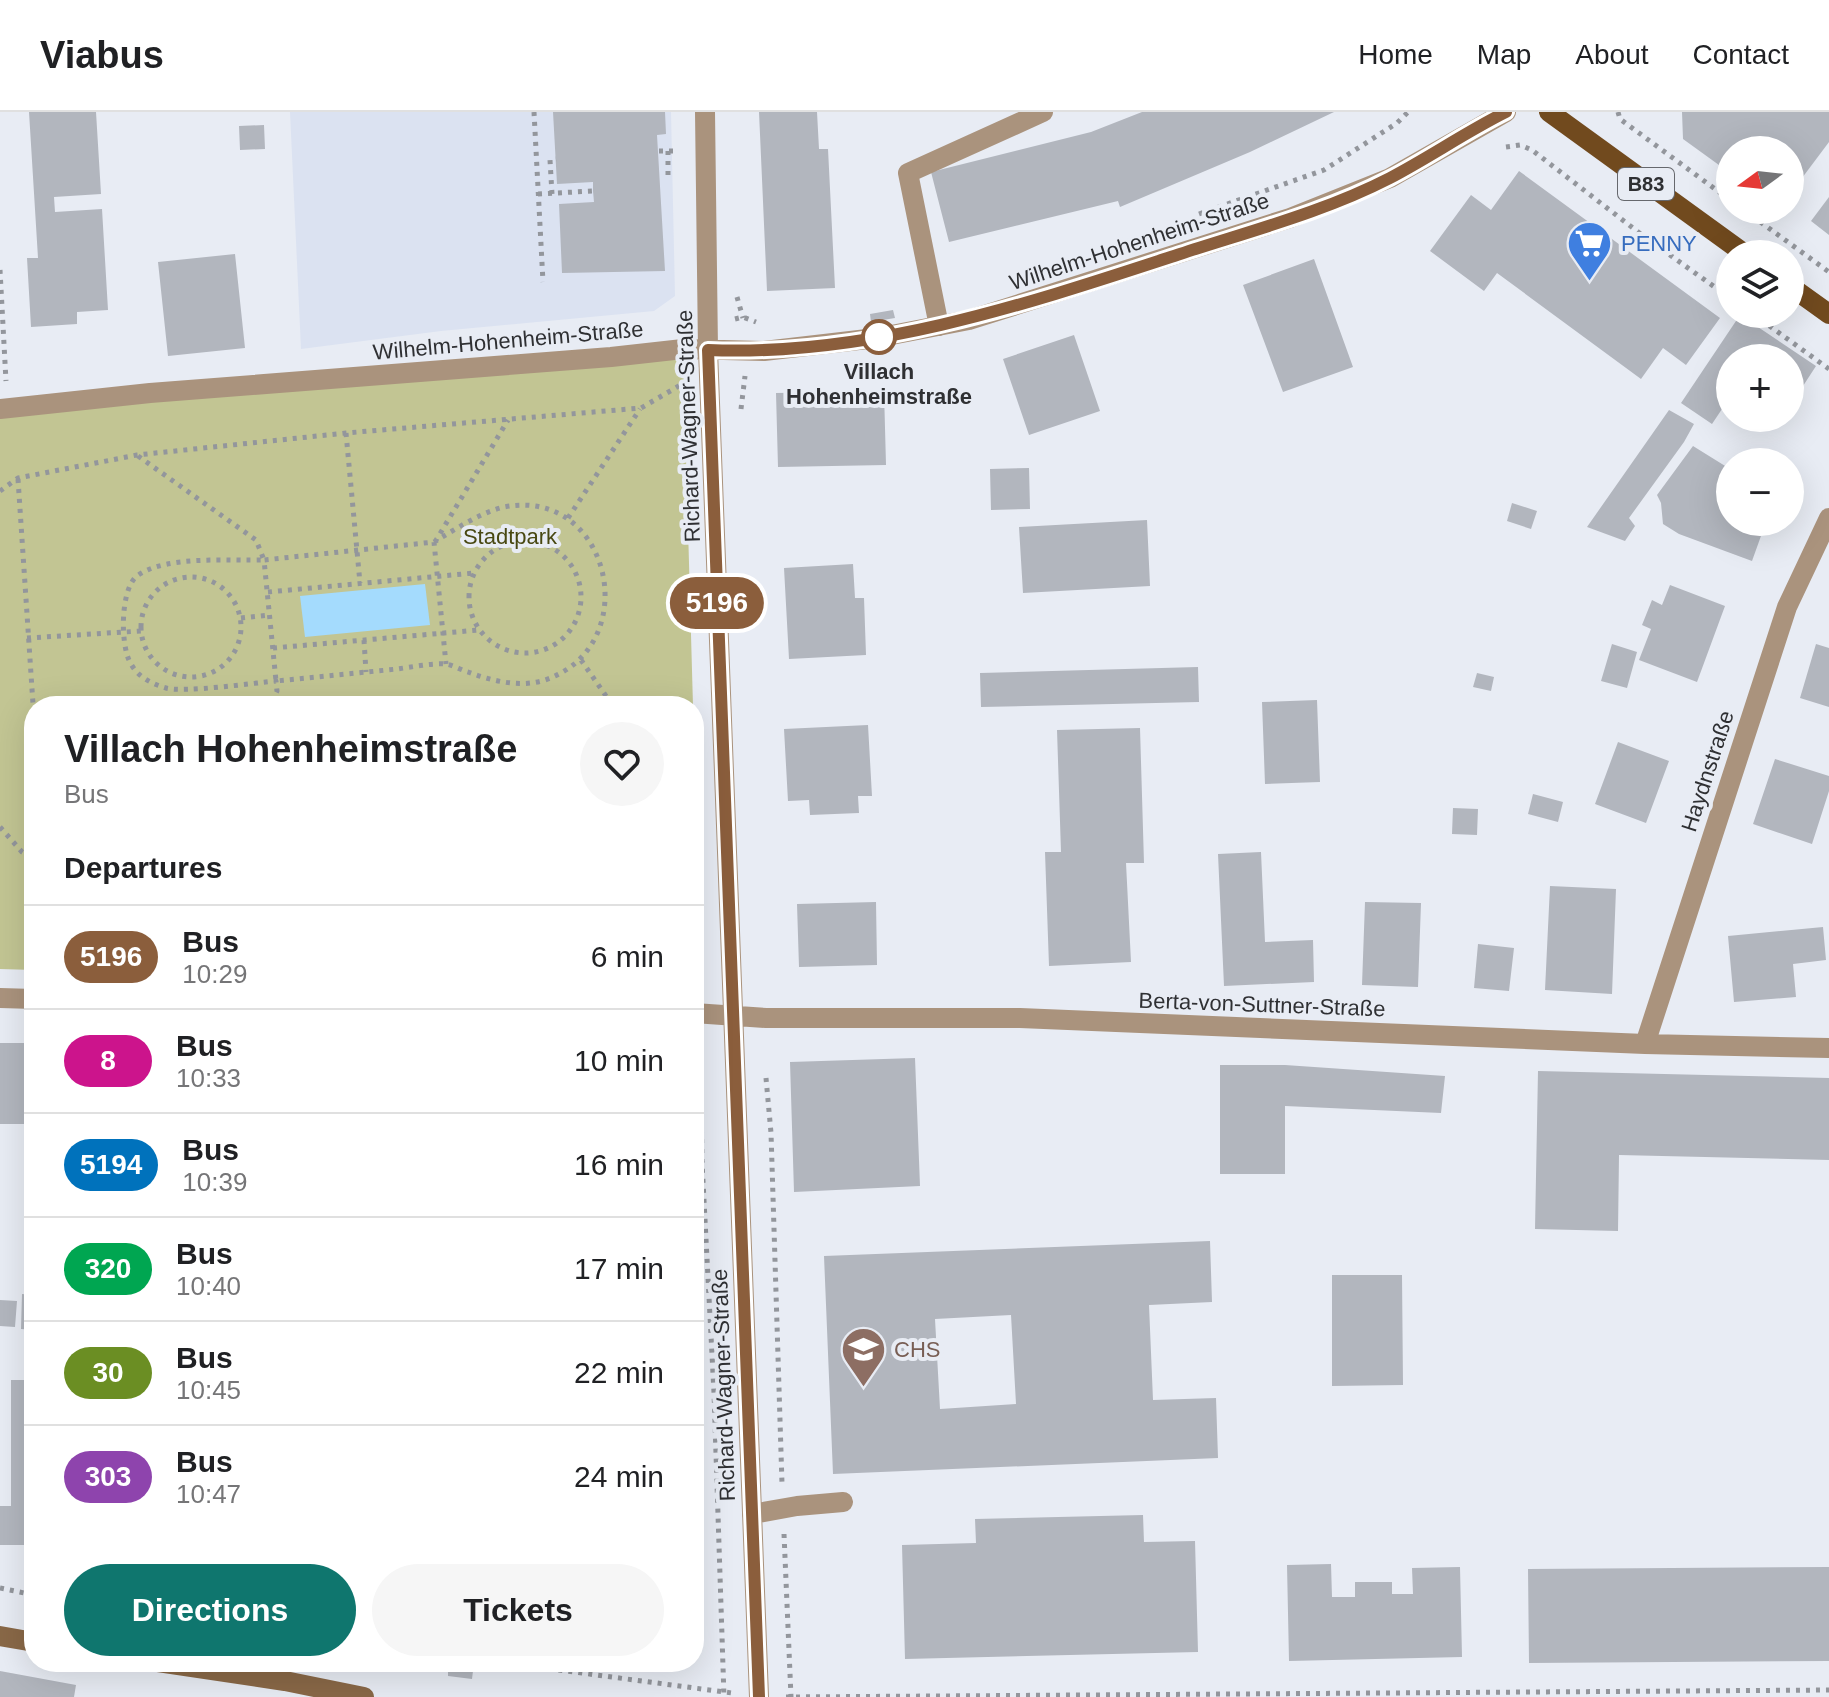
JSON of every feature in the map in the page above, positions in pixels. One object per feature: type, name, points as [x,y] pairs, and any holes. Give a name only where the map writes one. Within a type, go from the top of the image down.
[{"type":"main road","name":"B83","points":[[1549,112],[1726,240]]},
{"type":"main road","points":[[1804,296],[1829,314]]},
{"type":"street","name":"Richard-Wagner-Straße","points":[[705,112],[708,350],[759,1697]]},
{"type":"street","points":[[939,326],[908,173],[1043,112]]},
{"type":"street","name":"Wilhelm-Hohenheim-Straße","points":[[0,409],[150,393],[683,349],[764,351],[876,338],[939,326],[1079,287],[1290,218],[1390,178],[1506,112]]},
{"type":"street","name":"Haydnstraße","points":[[1645,1044],[1787,607],[1829,518]]},
{"type":"street","points":[[0,998],[24,999]]},
{"type":"street","name":"Berta-von-Suttner-Straße","points":[[704,1013],[766,1018],[1020,1018],[1645,1044],[1829,1048]]},
{"type":"street","points":[[752,1514],[843,1502]]},
{"type":"street","points":[[0,1636],[24,1640]]},
{"type":"street","points":[[248,1672],[364,1697]]},
{"type":"path","points":[[534,112],[543,282]]},
{"type":"path","points":[[1611,124],[1619,116],[1716,189]]},
{"type":"path","points":[[1509,146],[1520,145],[1540,155],[1716,288]]},
{"type":"path","points":[[659,151],[684,151]]},
{"type":"path","points":[[668,151],[668,178]]},
{"type":"path","points":[[1540,155],[1549,151]]},
{"type":"path","points":[[552,194],[550,160],[556,159]]},
{"type":"path","points":[[538,194],[593,191]]},
{"type":"path","points":[[1763,224],[1829,272]]},
{"type":"path","points":[[0,270],[6,385]]},
{"type":"path","points":[[1772,328],[1829,369]]},
{"type":"path","points":[[0,491],[18,478],[137,455],[346,433],[641,408],[685,382]]},
{"type":"path","points":[[568,518],[641,408]]},
{"type":"path","points":[[446,664],[434,542],[509,419]]},
{"type":"path","points":[[346,433],[360,583]]},
{"type":"path","points":[[137,455],[256,540],[264,560],[268,592],[277,691],[275,696]]},
{"type":"path","points":[[18,478],[32,696]]},
{"type":"path","points":[[535,506],[568,518],[596,549],[608,588],[601,625],[581,660],[546,680],[517,684],[487,679],[446,664],[170,689],[147,681],[130,663],[124,631],[124,600],[135,577],[158,565],[264,560],[434,542],[473,519],[504,507],[535,506]]},
{"type":"path","points":[[520,541],[540,542],[557,551],[573,569],[580,587],[581,606],[574,625],[550,648],[531,653],[512,652],[494,644],[480,630],[471,613],[469,592],[474,573],[485,557],[501,546],[520,541]]},
{"type":"path","points":[[268,592],[474,573]]},
{"type":"path","points":[[191,577],[210,580],[231,595],[241,618],[240,639],[229,661],[212,673],[188,678],[166,671],[149,655],[141,631],[144,610],[156,592],[169,582],[191,577]]},
{"type":"path","points":[[241,618],[270,615]]},
{"type":"path","points":[[273,648],[480,630]]},
{"type":"path","points":[[27,638],[141,631]]},
{"type":"path","points":[[364,640],[366,672]]},
{"type":"path","points":[[581,660],[606,696]]},
{"type":"path","points":[[0,827],[24,853]]},
{"type":"path","points":[[765,1064],[771,1133],[791,1697],[1829,1690]]},
{"type":"path","points":[[575,1672],[724,1695],[704,1200]]},
{"type":"path","points":[[0,1588],[24,1593]]},
{"type":"shaded area","points":[[290,112],[671,112],[675,296],[654,311],[441,331],[301,349]]},
{"type":"green space","name":"Stadtpark","points":[[683,349],[693,696],[24,696],[24,970],[0,969],[0,409]]},
{"type":"water","points":[[425,584],[430,625],[305,637],[300,596]]},
{"type":"building","points":[[29,112],[96,112],[101,194],[54,197],[55,212],[102,209],[108,310],[77,312],[77,324],[31,327],[27,258],[38,258]]},
{"type":"building","points":[[553,112],[665,112],[666,134],[657,135],[665,271],[562,273],[559,204],[594,202],[593,182],[557,184]]},
{"type":"building","points":[[759,112],[817,112],[819,149],[828,149],[835,288],[767,291]]},
{"type":"building","points":[[1142,112],[1334,112],[1250,152],[1120,207],[1118,201],[949,242],[931,172],[1091,132]]},
{"type":"building","points":[[1682,112],[1829,112],[1829,142],[1804,175],[1804,136],[1716,136],[1716,163],[1683,139]]},
{"type":"building","points":[[264,125],[265,149],[240,150],[239,126]]},
{"type":"building","name":"PENNY","points":[[1519,171],[1716,315],[1716,324],[1686,365],[1663,348],[1641,379],[1497,273],[1484,291],[1430,251],[1471,195],[1491,210]]},
{"type":"building","points":[[1829,197],[1829,235],[1811,221]]},
{"type":"building","points":[[235,254],[245,348],[168,356],[158,262]]},
{"type":"building","points":[[1314,259],[1353,367],[1283,392],[1243,285]]},
{"type":"building","points":[[893,310],[895,318],[871,322],[870,314]]},
{"type":"building","points":[[1731,328],[1759,328],[1783,344],[1721,344]]},
{"type":"building","points":[[1074,335],[1100,411],[1029,435],[1003,359]]},
{"type":"building","points":[[1716,351],[1716,418],[1712,424],[1681,403]]},
{"type":"building","points":[[1804,358],[1816,366],[1804,384]]},
{"type":"building","points":[[884,391],[886,465],[778,467],[776,393]]},
{"type":"building","points":[[1669,410],[1694,424],[1629,518],[1635,526],[1625,541],[1587,527]]},
{"type":"building","points":[[1693,446],[1716,460],[1716,536],[1761,536],[1752,561],[1679,534],[1663,524],[1657,495]]},
{"type":"building","points":[[1029,468],[1030,509],[991,510],[990,469]]},
{"type":"building","points":[[1512,503],[1537,511],[1531,529],[1507,521]]},
{"type":"building","points":[[1147,520],[1150,586],[1023,593],[1019,527]]},
{"type":"building","points":[[853,564],[855,598],[864,598],[866,655],[789,659],[784,568]]},
{"type":"building","points":[[1670,585],[1725,606],[1697,682],[1639,660],[1651,629],[1642,625],[1652,600],[1662,605]]},
{"type":"building","points":[[1612,644],[1637,652],[1627,688],[1601,681]]},
{"type":"building","points":[[1816,644],[1829,648],[1829,707],[1800,698]]},
{"type":"building","points":[[1198,667],[1199,702],[981,707],[980,673]]},
{"type":"building","points":[[1477,673],[1494,677],[1491,691],[1473,687]]},
{"type":"building","points":[[1317,700],[1320,782],[1265,784],[1262,702]]},
{"type":"building","points":[[868,725],[872,796],[858,796],[859,813],[810,815],[809,800],[788,801],[784,729]]},
{"type":"building","points":[[1140,728],[1144,863],[1126,863],[1131,962],[1049,966],[1045,852],[1061,852],[1057,730]]},
{"type":"building","points":[[1618,742],[1669,761],[1646,823],[1595,804]]},
{"type":"building","points":[[1775,759],[1829,776],[1829,791],[1812,844],[1753,824]]},
{"type":"building","points":[[1533,794],[1563,802],[1558,822],[1528,814]]},
{"type":"building","points":[[1453,808],[1478,809],[1477,835],[1452,834]]},
{"type":"building","points":[[1261,852],[1265,942],[1313,940],[1314,982],[1224,986],[1218,854]]},
{"type":"building","points":[[1550,886],[1616,889],[1612,994],[1545,990]]},
{"type":"building","points":[[876,902],[877,965],[799,967],[797,904]]},
{"type":"building","points":[[1365,902],[1421,903],[1418,987],[1362,985]]},
{"type":"building","points":[[1823,927],[1826,960],[1793,964],[1796,997],[1734,1002],[1728,936]]},
{"type":"building","points":[[1478,944],[1514,948],[1509,991],[1474,988]]},
{"type":"building","points":[[0,1043],[24,1043],[24,1124],[0,1124]]},
{"type":"building","points":[[915,1058],[920,1186],[794,1192],[790,1062]]},
{"type":"building","points":[[1220,1065],[1285,1065],[1445,1076],[1441,1113],[1285,1106],[1285,1174],[1220,1174]]},
{"type":"building","points":[[1538,1071],[1829,1078],[1829,1160],[1619,1155],[1618,1231],[1535,1229]]},
{"type":"building","points":[[1210,1241],[1212,1302],[1149,1305],[1153,1400],[1216,1398],[1218,1458],[833,1474],[824,1256]],"holes":[[[1011,1315],[1016,1404],[940,1409],[935,1319]]]},
{"type":"building","points":[[1332,1275],[1402,1275],[1403,1385],[1332,1386]]},
{"type":"building","points":[[22,1294],[24,1329],[21,1329]]},
{"type":"building","points":[[0,1300],[17,1301],[15,1327],[0,1326]]},
{"type":"building","points":[[11,1380],[24,1380],[24,1545],[0,1545],[0,1506],[11,1506]]},
{"type":"building","points":[[1143,1515],[1144,1542],[1195,1541],[1198,1652],[905,1659],[902,1545],[976,1543],[975,1519]]},
{"type":"building","points":[[1331,1564],[1332,1597],[1355,1597],[1355,1582],[1392,1582],[1392,1594],[1413,1594],[1412,1568],[1460,1567],[1462,1657],[1289,1661],[1287,1565]]},
{"type":"building","points":[[1829,1567],[1829,1661],[1529,1663],[1528,1569]]},
{"type":"building","points":[[0,1671],[76,1685],[74,1697],[0,1697]]},
{"type":"building","points":[[448,1672],[473,1672],[472,1679],[448,1676]]},
{"type":"bus line","name":"5196","points":[[759,1697],[708,350],[764,351],[876,338],[969,320],[1290,218],[1361,191],[1390,178],[1506,112]]},
{"type":"place","name":"PENNY","points":[[1590,282]]},
{"type":"place","name":"Villach Hohenheimstraße","points":[[879,337]]},
{"type":"place","name":"CHS","points":[[863,1388]]}]
